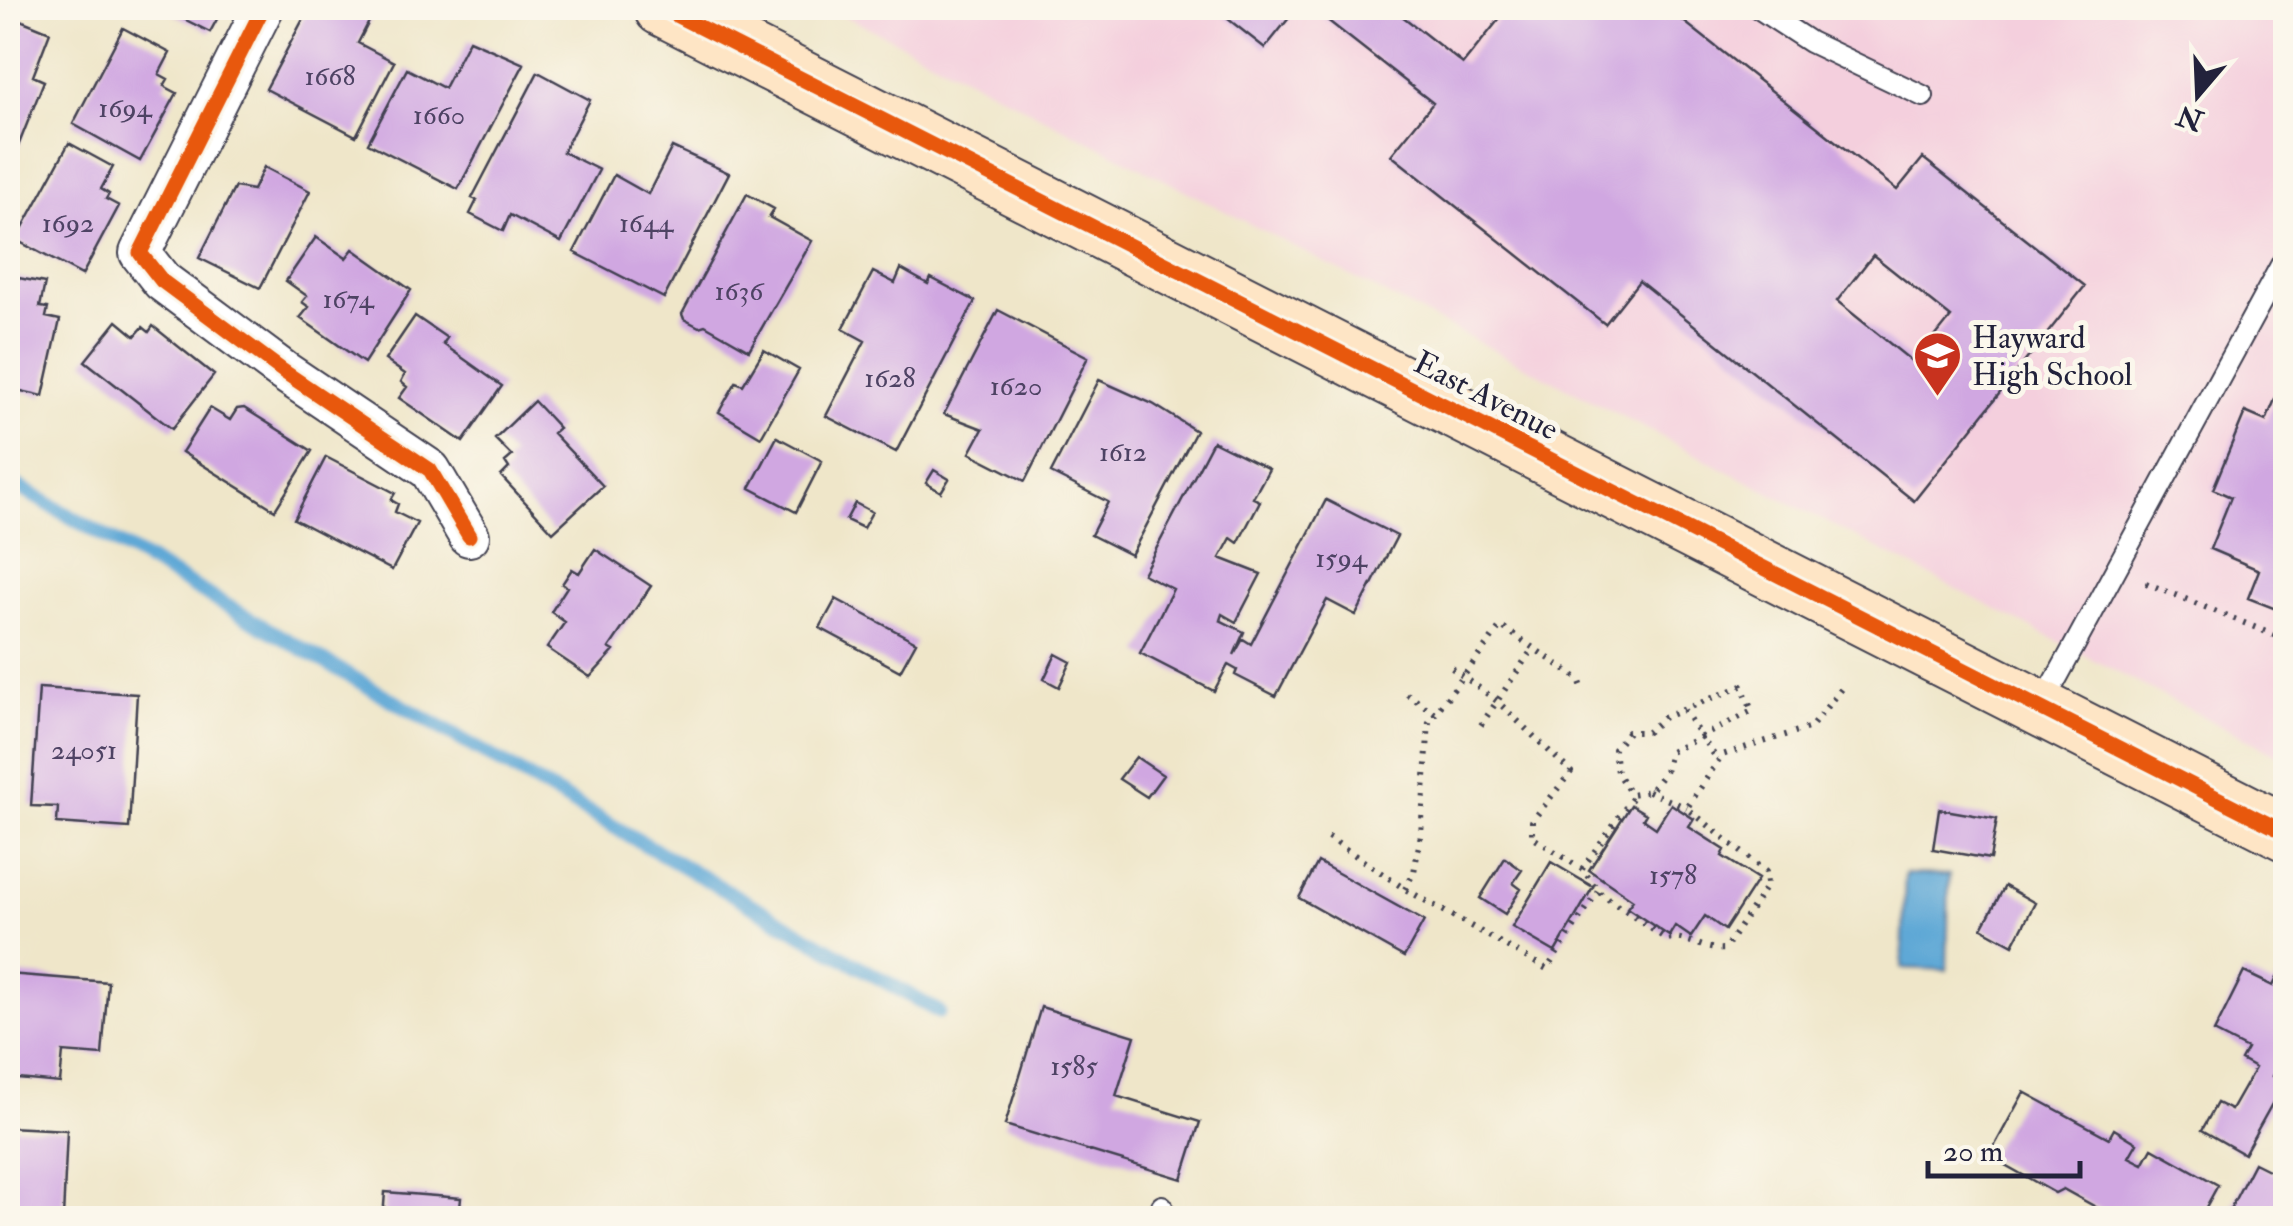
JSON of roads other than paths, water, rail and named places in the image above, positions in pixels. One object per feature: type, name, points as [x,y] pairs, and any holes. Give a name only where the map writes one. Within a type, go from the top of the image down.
[{"type":"street","points":[[263,8],[140,253],[177,292],[430,470],[469,536]]},
{"type":"street","name":"East Avenue","points":[[662,8],[2286,833]]},
{"type":"lane","points":[[1758,8],[1810,42],[1924,96]]},
{"type":"lane","points":[[2040,708],[2286,256]]},
{"type":"water","points":[[1905,874],[1949,875],[1947,970],[1902,968]]},
{"type":"waterway","points":[[8,481],[939,1012]]},
{"type":"place","name":"Hayward High School","points":[[1937,398]]}]
